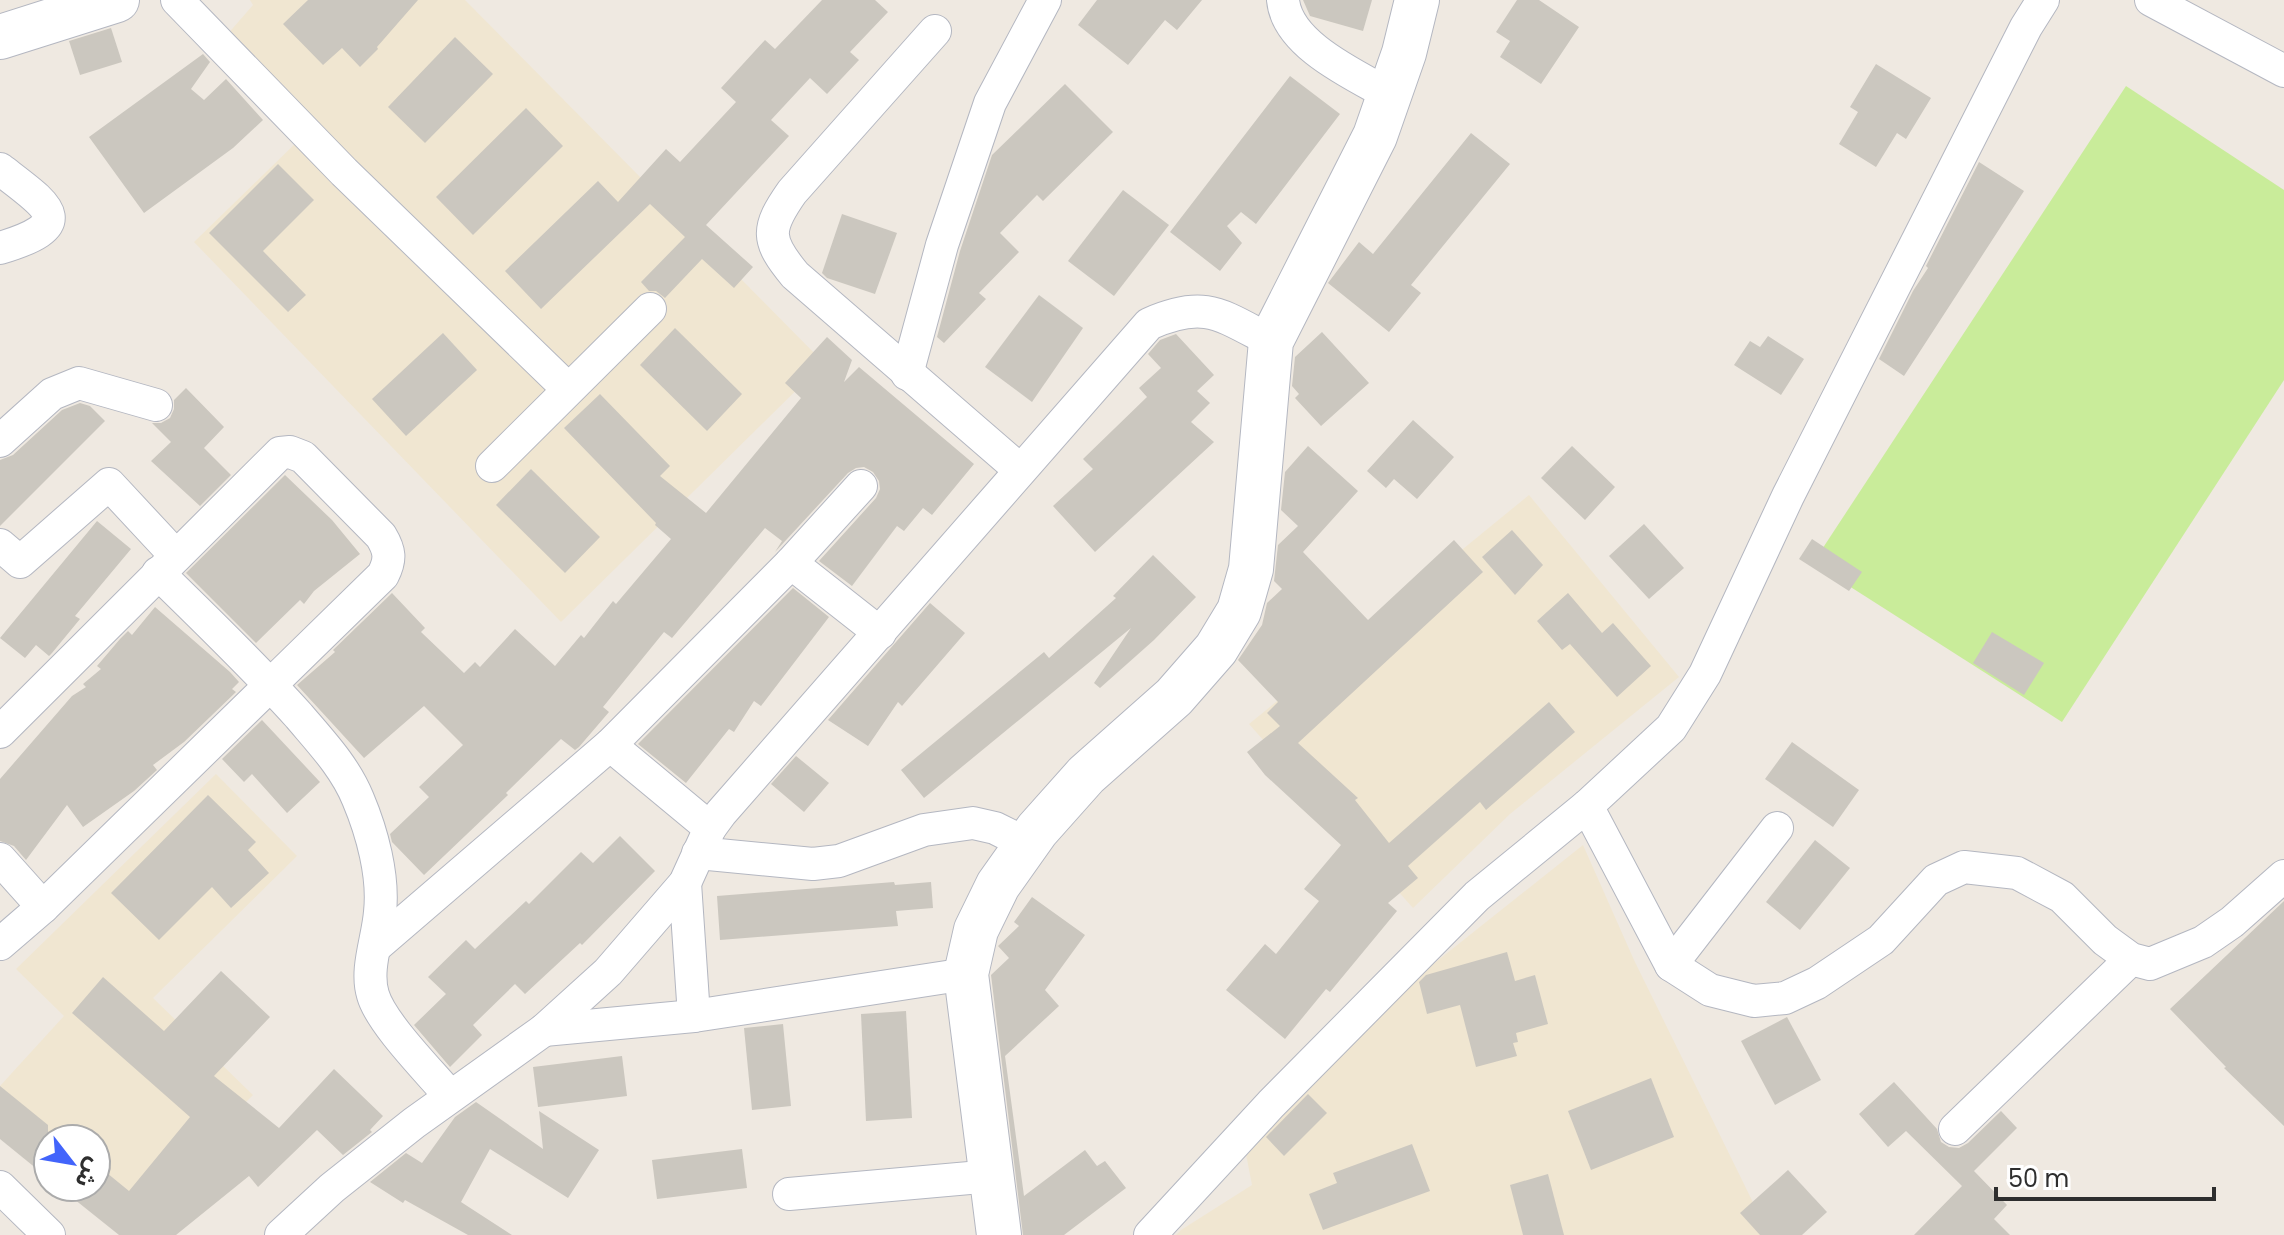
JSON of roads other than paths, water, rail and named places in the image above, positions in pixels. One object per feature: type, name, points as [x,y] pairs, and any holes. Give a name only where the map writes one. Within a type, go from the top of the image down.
[{"type":"main road","points":[[0,37],[117,0]]},
{"type":"main road","points":[[999,1235],[966,974],[976,930],[998,885],[1027,844],[1086,775],[1174,697],[1216,649],[1239,611],[1251,569],[1271,341],[1375,136],[1404,53],[1417,0]]},
{"type":"street","points":[[177,0],[344,172],[568,389]]},
{"type":"street","points":[[907,374],[942,245],[990,103],[1045,0]]},
{"type":"street","points":[[1283,0],[1283,10],[1305,40],[1327,59],[1390,95]]},
{"type":"street","points":[[1150,1235],[1271,1104],[1477,896],[1587,806],[1671,728],[1705,674],[1788,496],[2026,27],[2043,0]]},
{"type":"street","points":[[2151,0],[2284,71]]},
{"type":"street","points":[[935,31],[792,192],[778,212],[772,235],[777,253],[795,275],[1020,470]]},
{"type":"street","points":[[0,169],[44,203],[48,223],[43,232],[32,239],[0,248]]},
{"type":"street","points":[[492,466],[650,309]]},
{"type":"street","points":[[281,1235],[332,1188],[450,1096],[544,1030],[608,972],[685,883],[704,840],[1149,324],[1174,313],[1196,310],[1223,317],[1271,341]]},
{"type":"street","points":[[0,441],[52,394],[79,383],[156,405]]},
{"type":"street","points":[[0,732],[280,453],[290,452],[303,457],[381,536],[388,547],[389,561],[383,575],[43,907],[0,944]]},
{"type":"street","points":[[0,545],[20,562],[109,484],[167,564],[331,752],[360,802],[375,855],[380,886],[376,946],[368,976],[374,999],[395,1030],[450,1096]]},
{"type":"street","points":[[376,946],[610,745],[791,563],[861,486]]},
{"type":"street","points":[[791,563],[880,633]]},
{"type":"street","points":[[610,745],[704,840],[813,864],[839,861],[924,830],[973,823],[995,828],[1027,844]]},
{"type":"street","points":[[1587,806],[1671,965],[1710,990],[1754,1001],[1785,998],[1817,983],[1881,940],[1936,880],[1964,867],[2017,873],[2062,897],[2105,940],[2131,959],[2150,964],[2203,942],[2232,922],[2284,876]]},
{"type":"street","points":[[1671,965],[1777,828]]},
{"type":"street","points":[[0,859],[43,907]]},
{"type":"street","points":[[685,883],[694,1016]]},
{"type":"street","points":[[1955,1129],[2131,959]]},
{"type":"street","points":[[544,1030],[694,1016],[966,974]]},
{"type":"street","points":[[789,1194],[992,1176]]},
{"type":"street","points":[[0,1187],[49,1235]]}]
